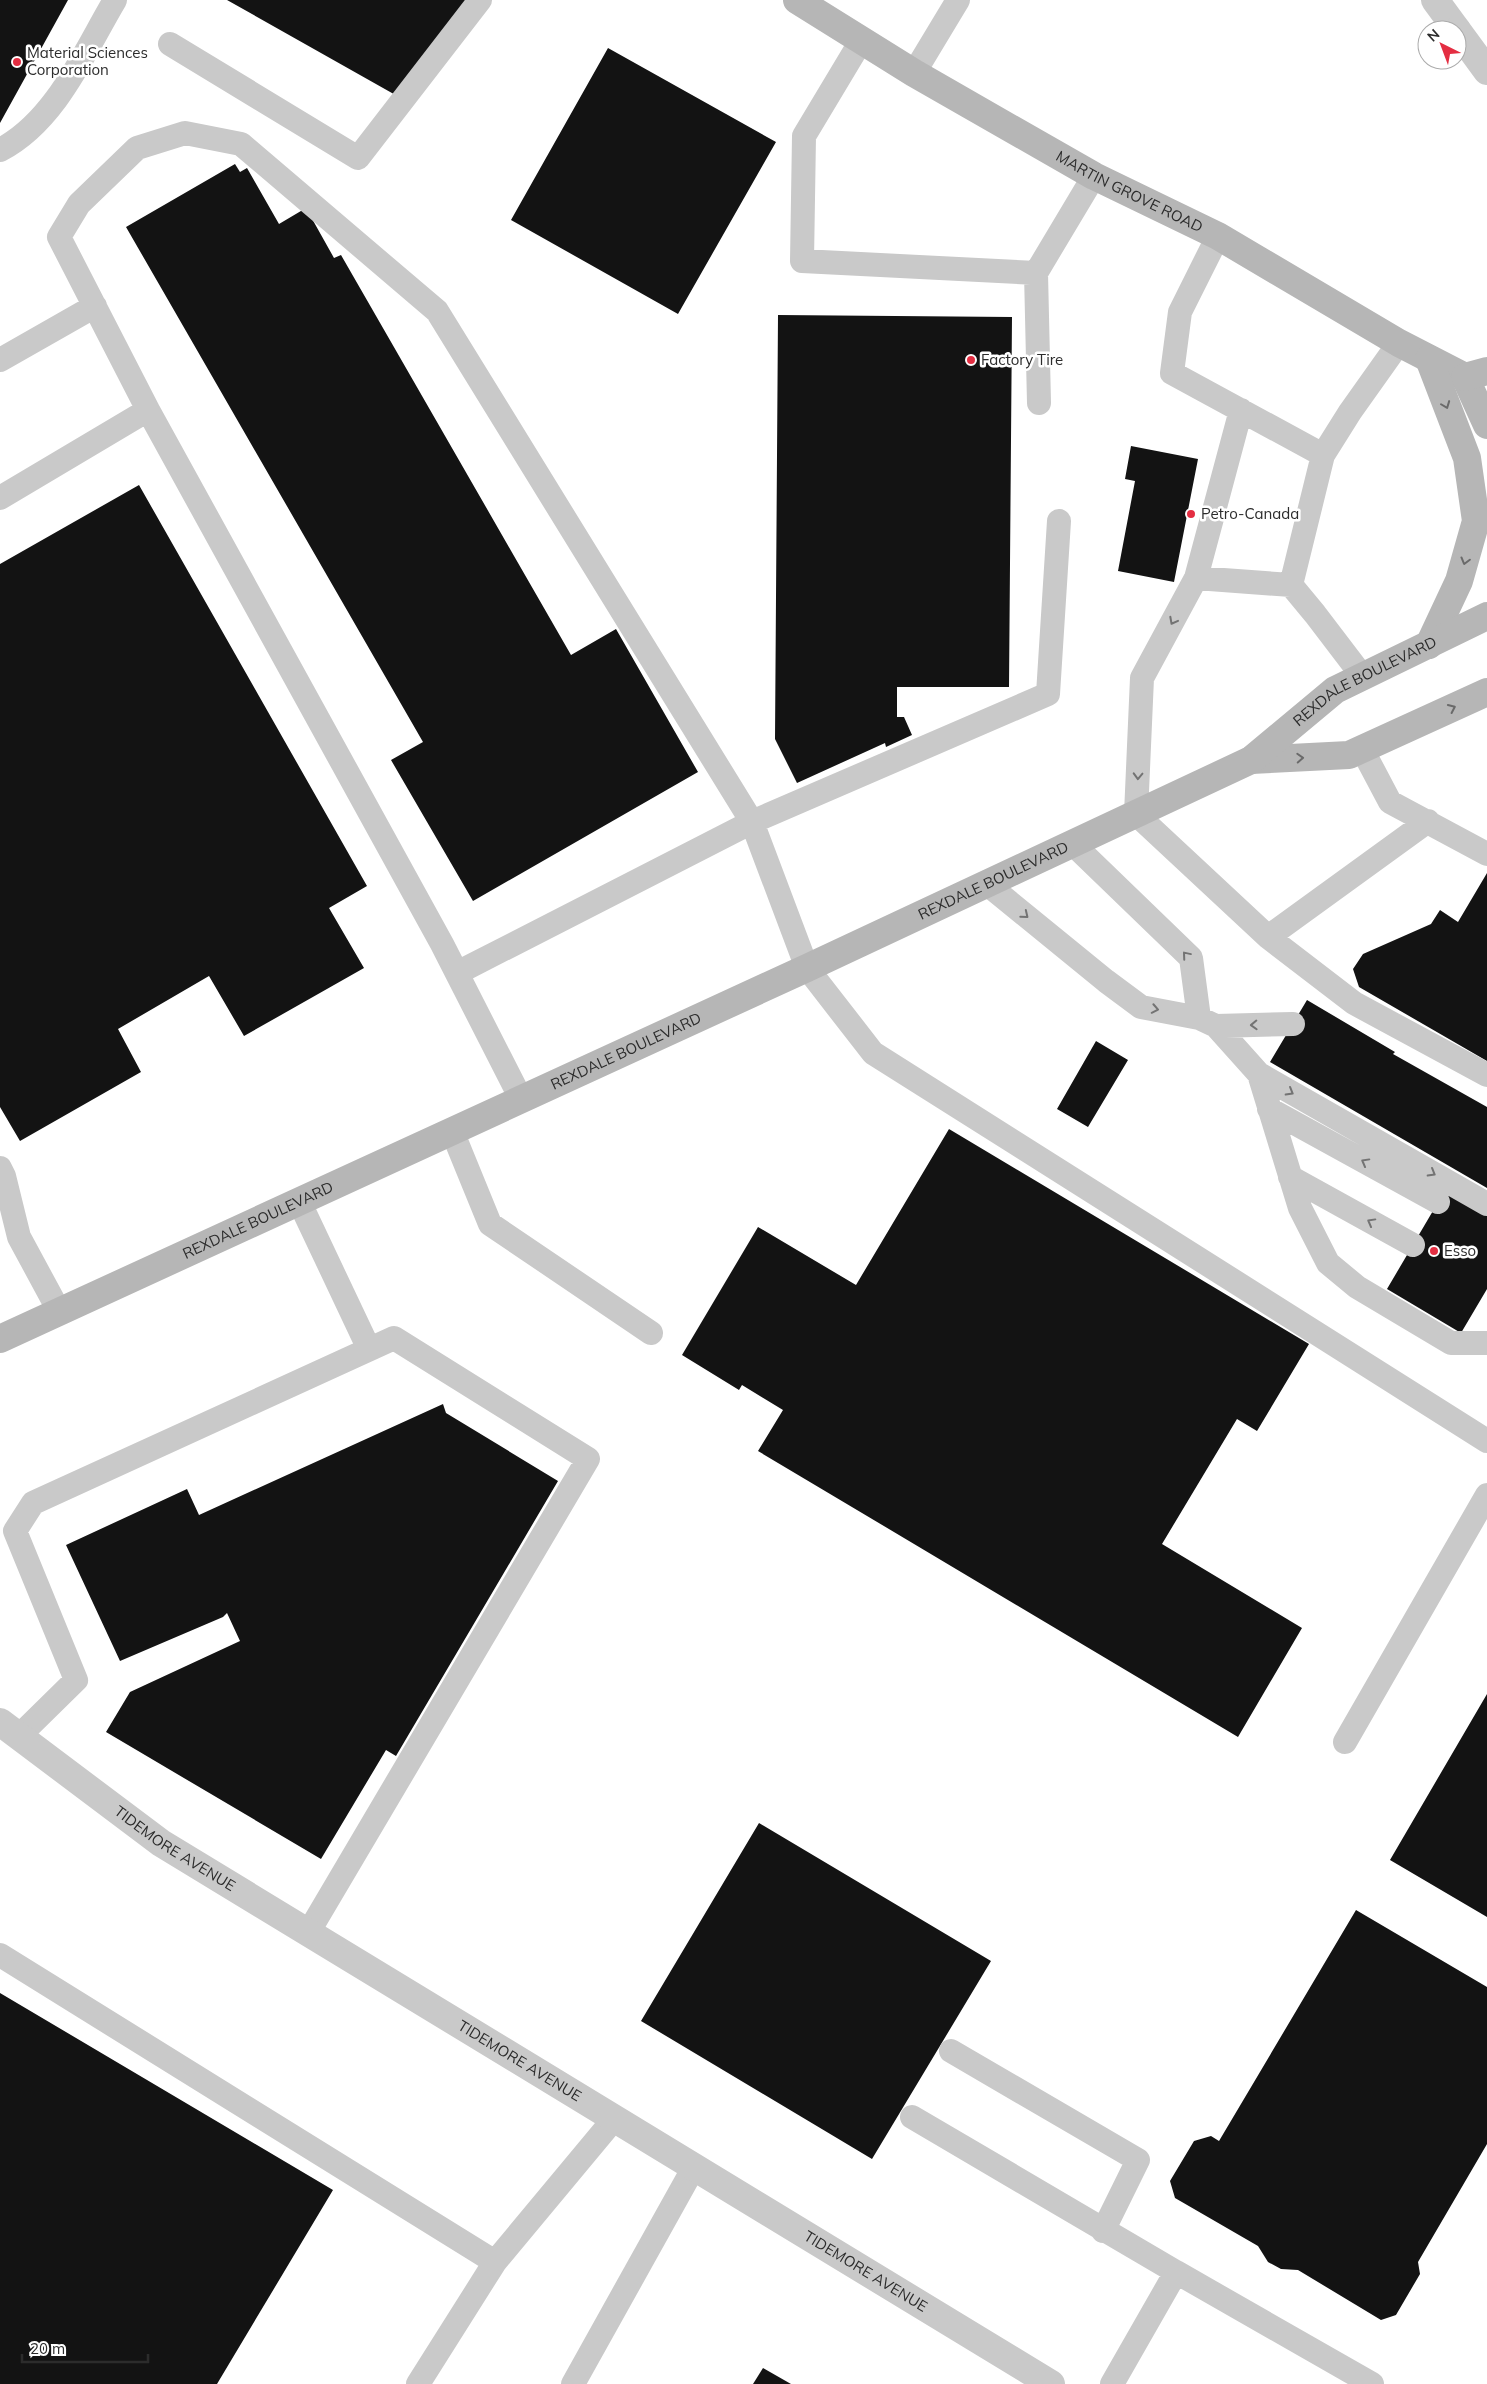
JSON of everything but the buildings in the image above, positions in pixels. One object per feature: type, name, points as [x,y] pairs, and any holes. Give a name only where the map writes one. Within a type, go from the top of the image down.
[{"type":"main road","name":"MARTIN GROVE ROAD","points":[[797,0],[914,74],[1094,176],[1218,236],[1429,359],[1476,374],[1487,425]]},
{"type":"main road","points":[[1429,359],[1467,458],[1476,521],[1460,581],[1429,645]]},
{"type":"main road","name":"REXDALE BOULEVARD","points":[[0,1339],[807,968],[1251,760],[1336,690],[1487,616]]},
{"type":"main road","name":"REXDALE BOULEVARD","points":[[1251,760],[1349,755],[1487,692]]},
{"type":"street","points":[[1434,0],[1449,20]]},
{"type":"street","points":[[1467,44],[1487,71]]},
{"type":"street","name":"TIDEMORE AVENUE","points":[[10,1729],[160,1843],[1051,2384]]},
{"type":"lane","points":[[0,150],[15,142],[52,107],[115,0]]},
{"type":"lane","points":[[170,44],[358,158],[480,0]]},
{"type":"lane","points":[[914,74],[958,0]]},
{"type":"lane","points":[[861,40],[804,136],[802,261],[1036,273]]},
{"type":"lane","points":[[521,1100],[457,973],[148,410],[59,238],[79,204],[137,148],[185,133],[241,144],[437,311],[752,822],[807,968],[873,1053],[1487,1440]]},
{"type":"lane","points":[[1039,403],[1036,273],[1094,176]]},
{"type":"lane","points":[[1218,236],[1180,312],[1172,374],[1322,455]]},
{"type":"lane","points":[[0,360],[95,306]]},
{"type":"lane","points":[[1290,585],[1322,455],[1399,343]]},
{"type":"lane","points":[[0,498],[148,410]]},
{"type":"lane","points":[[1241,410],[1196,578],[1142,678],[1136,814],[1268,937],[1354,1003],[1487,1075]]},
{"type":"lane","points":[[457,973],[752,822],[1048,694],[1059,521]]},
{"type":"lane","points":[[1196,578],[1290,585],[1315,614],[1363,677]]},
{"type":"lane","points":[[1362,749],[1390,802],[1487,854]]},
{"type":"lane","points":[[1268,937],[1428,821]]},
{"type":"lane","points":[[1073,844],[1192,958],[1207,1022],[1259,1074],[1487,1204]]},
{"type":"lane","points":[[987,884],[1106,981],[1141,1007],[1207,1022],[1293,1024]]},
{"type":"lane","points":[[1259,1074],[1300,1208],[1328,1263],[1357,1287],[1451,1343],[1487,1343]]},
{"type":"lane","points":[[1269,1109],[1438,1202]]},
{"type":"lane","points":[[452,1131],[490,1224],[651,1333]]},
{"type":"lane","points":[[0,1168],[4,1176],[10,1231],[59,1311]]},
{"type":"lane","points":[[1290,1177],[1413,1245]]},
{"type":"lane","points":[[299,1201],[369,1350]]},
{"type":"lane","points":[[10,1729],[76,1680],[15,1532],[33,1503],[394,1338],[588,1459],[308,1933]]},
{"type":"lane","points":[[1345,1742],[1487,1495]]},
{"type":"lane","points":[[0,1955],[495,2262]]},
{"type":"lane","points":[[951,2051],[1138,2160],[1103,2230]]},
{"type":"lane","points":[[912,2117],[1103,2230],[1372,2384]]},
{"type":"lane","points":[[418,2384],[495,2262],[614,2119]]},
{"type":"lane","points":[[573,2384],[694,2167]]},
{"type":"lane","points":[[1112,2384],[1176,2272]]},
{"type":"place","name":"Material Sciences Corporation","points":[[17,62]]},
{"type":"place","name":"Factory Tire","points":[[971,360]]},
{"type":"place","name":"Petro-Canada","points":[[1191,514]]},
{"type":"place","name":"Esso","points":[[1434,1251]]}]
